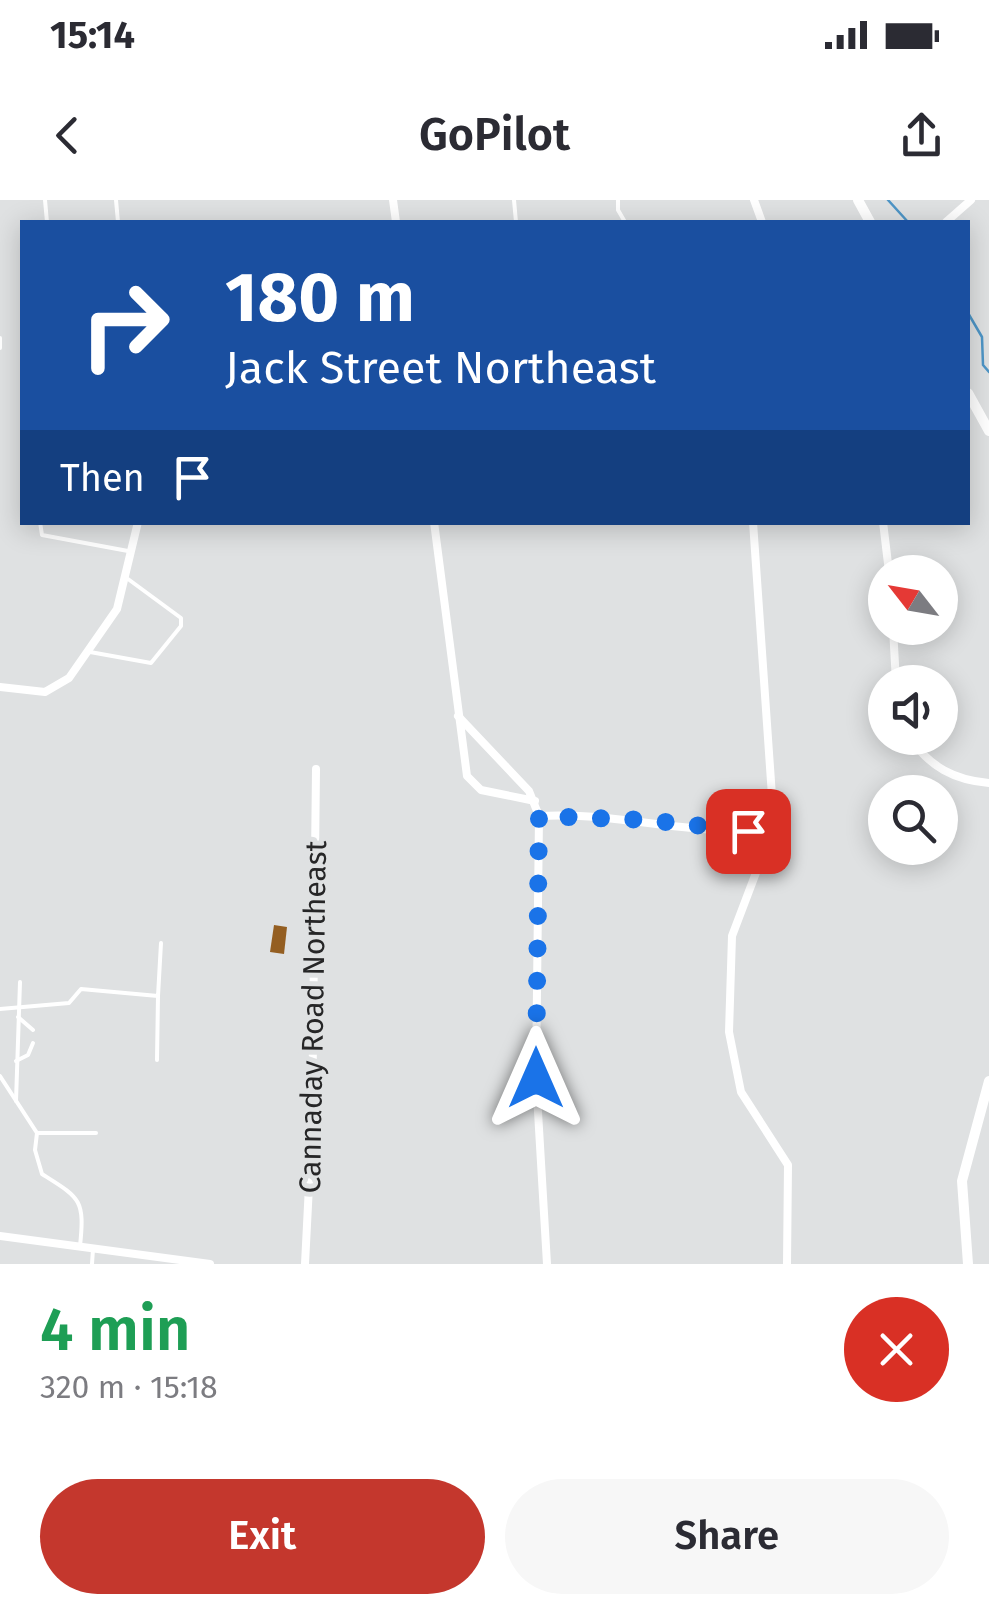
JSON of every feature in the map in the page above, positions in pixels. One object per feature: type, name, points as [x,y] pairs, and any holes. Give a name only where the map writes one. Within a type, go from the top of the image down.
[{"type":"street","points":[[948,220],[971,200]]},
{"type":"street","points":[[970,397],[989,430]]},
{"type":"street","points":[[0,687],[26,693],[52,690],[89,652],[117,610],[128,579],[138,525]]},
{"type":"street","points":[[434,525],[463,766],[471,783],[481,790],[535,801]]},
{"type":"street","points":[[753,525],[772,768],[769,828],[732,936],[729,1032],[741,1092],[788,1165],[787,1264]]},
{"type":"street","points":[[883,525],[888,555]]},
{"type":"street","points":[[458,716],[535,801],[539,816],[536,1078],[547,1264]]},
{"type":"street","points":[[925,755],[947,773],[989,784]]},
{"type":"street","name":"Cannaday Road Northeast","points":[[305,1264],[312,1126],[316,769]]},
{"type":"street","points":[[539,816],[648,820],[733,831],[769,828]]},
{"type":"street","points":[[968,1264],[962,1181],[989,1081]]},
{"type":"street","points":[[0,1236],[210,1264]]},
{"type":"lane","points":[[0,338],[0,348]]},
{"type":"lane","points":[[40,525],[42,534],[133,552]]},
{"type":"lane","points":[[89,652],[151,663],[181,626],[181,618],[128,579]]},
{"type":"lane","points":[[158,1060],[161,943]]},
{"type":"lane","points":[[16,1101],[16,1009],[20,982]]},
{"type":"lane","points":[[0,1009],[69,1003],[81,989],[158,996]]},
{"type":"lane","points":[[16,1017],[33,1030]]},
{"type":"lane","points":[[16,1061],[28,1055],[33,1043]]},
{"type":"lane","points":[[0,1076],[37,1133],[34,1150],[42,1174],[72,1191],[80,1203],[84,1214],[80,1246]]},
{"type":"lane","points":[[37,1133],[96,1133]]},
{"type":"lane","points":[[92,1264],[93,1248]]},
{"type":"building","points":[[274,925],[287,927],[284,954],[270,952]]},
{"type":"waterway","points":[[888,200],[906,220]]},
{"type":"waterway","points":[[970,316],[982,337],[983,365],[989,372]]},
{"type":"route","points":[[536,1078],[539,816],[648,820],[748,831]]}]
